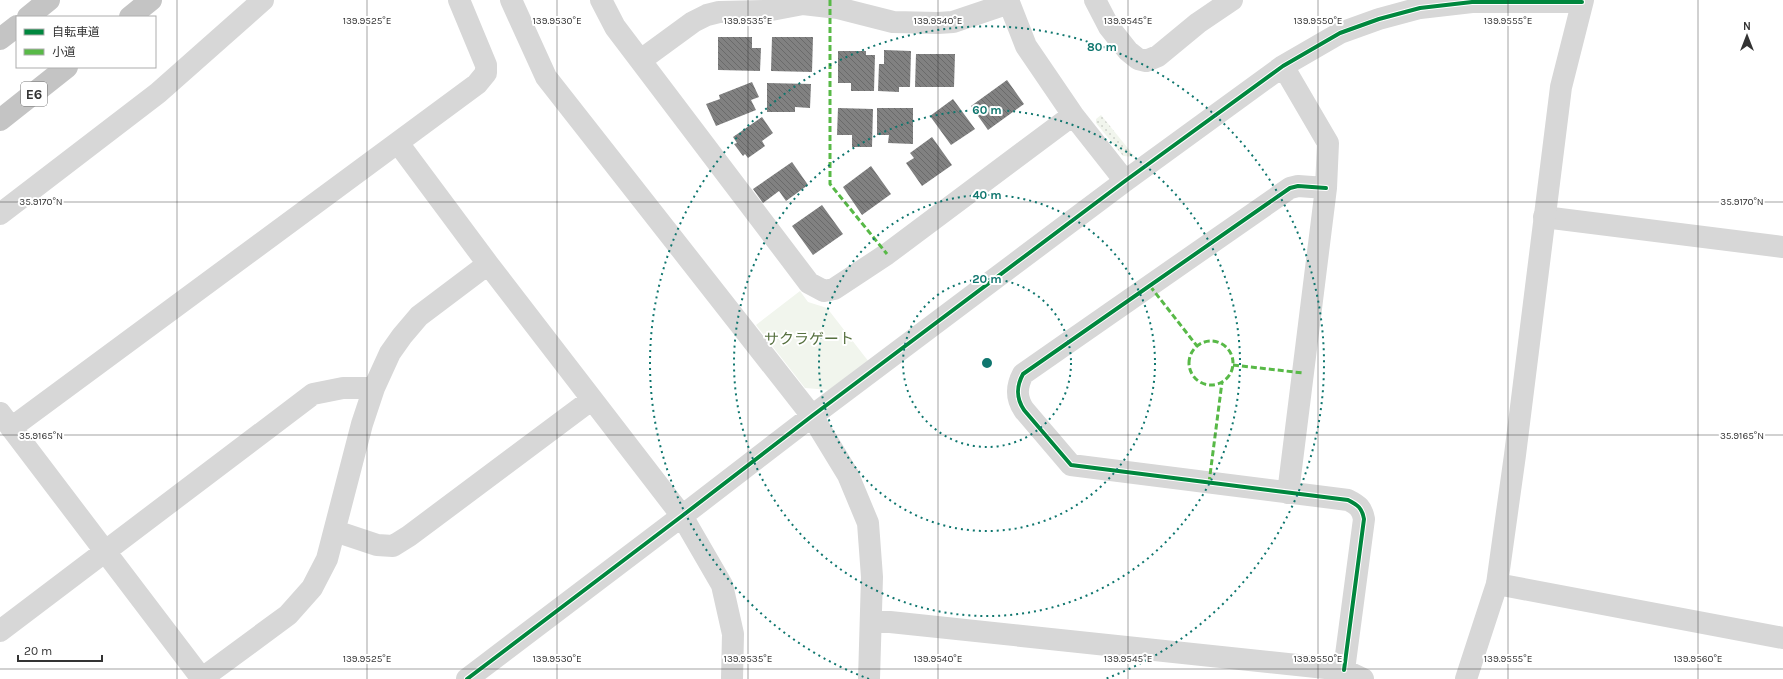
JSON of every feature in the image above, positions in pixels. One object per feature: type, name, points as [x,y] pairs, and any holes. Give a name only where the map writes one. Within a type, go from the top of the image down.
[{"type":"highway","points":[[29,16],[49,0]]},
{"type":"highway","points":[[131,16],[151,0]]},
{"type":"highway","points":[[0,39],[16,27]]},
{"type":"highway","name":"E6","points":[[0,120],[66,68]]},
{"type":"street","points":[[0,214],[158,93],[263,0]]},
{"type":"street","points":[[460,0],[482,51],[486,65],[486,74],[477,84],[398,143],[6,420],[201,679],[288,615],[312,588],[327,559],[350,466],[374,388],[390,353],[402,336],[420,316],[488,264]]},
{"type":"street","points":[[511,0],[546,77],[812,416],[848,475],[868,524],[872,577],[869,679]]},
{"type":"street","points":[[602,0],[615,27],[809,283],[824,291],[834,289],[887,254],[1073,115]]},
{"type":"street","points":[[1095,0],[1109,27],[1128,52],[1138,59],[1146,61],[1158,56],[1198,23],[1232,0]]},
{"type":"street","points":[[467,679],[812,416],[1125,181],[1283,66],[1340,33],[1379,19],[1420,8],[1472,2],[1582,1],[1561,86],[1516,448],[1497,584],[1466,679]]},
{"type":"street","points":[[641,60],[693,22],[707,15],[719,12],[766,11],[803,4],[838,8],[893,22],[938,23],[953,22],[1009,2],[1026,46],[1073,115],[1125,181]]},
{"type":"street","points":[[1283,66],[1328,143],[1326,188],[1288,493]]},
{"type":"street","points":[[398,143],[591,400],[682,516],[722,585],[733,634],[732,679]]},
{"type":"street","points":[[871,620],[1353,675],[1364,519],[1363,510],[1358,505],[1348,500],[1071,465],[1024,410],[1017,395],[1019,382],[1023,374],[1290,188],[1298,186],[1326,188]]},
{"type":"street","points":[[1544,217],[1783,247]]},
{"type":"street","points":[[0,631],[313,394],[343,388],[374,388]]},
{"type":"street","points":[[335,531],[377,544],[393,546],[409,536],[591,400]]},
{"type":"street","points":[[1497,584],[1783,638]]},
{"type":"green space","points":[[1101,115],[1135,157],[1123,156],[1096,123],[1096,119]]},
{"type":"green space","name":"サクラゲート","points":[[800,291],[808,302],[827,308],[869,362],[829,390],[805,388],[756,325]]},
{"type":"building","points":[[718,37],[752,37],[752,48],[761,48],[760,71],[718,70]]},
{"type":"building","points":[[772,37],[813,37],[812,72],[771,71]]},
{"type":"building","points":[[884,50],[911,51],[910,87],[899,87],[899,92],[878,91],[879,64],[884,64]]},
{"type":"building","points":[[838,51],[866,51],[866,55],[875,55],[874,91],[851,91],[851,83],[838,83]]},
{"type":"building","points":[[916,54],[955,54],[954,87],[915,87]]},
{"type":"building","points":[[1007,80],[1024,104],[988,130],[971,106]]},
{"type":"building","points":[[752,82],[759,97],[751,100],[756,110],[716,126],[706,104],[720,99],[719,95]]},
{"type":"building","points":[[767,83],[811,84],[810,108],[795,107],[795,112],[767,112]]},
{"type":"building","points":[[953,99],[975,129],[951,145],[930,116]]},
{"type":"building","points":[[838,108],[873,109],[872,147],[852,147],[852,135],[837,135]]},
{"type":"building","points":[[877,108],[913,108],[913,144],[888,143],[889,135],[877,135]]},
{"type":"building","points":[[762,117],[773,133],[762,141],[765,146],[748,158],[745,154],[743,156],[734,144],[737,143],[733,137]]},
{"type":"building","points":[[932,137],[952,165],[922,186],[906,163],[914,158],[910,153]]},
{"type":"building","points":[[792,162],[808,185],[786,201],[779,191],[763,203],[753,189]]},
{"type":"building","points":[[871,166],[891,194],[862,215],[843,187]]},
{"type":"building","points":[[822,205],[843,234],[813,255],[792,226]]},
{"type":"marked path","points":[[830,0],[830,184],[887,254]]},
{"type":"marked path","points":[[1150,286],[1197,346]]},
{"type":"marked path","points":[[1211,341],[1223,345],[1229,351],[1233,363],[1229,375],[1223,381],[1211,385],[1199,381],[1193,375],[1189,363],[1193,351],[1199,345],[1211,341]]},
{"type":"marked path","points":[[1233,365],[1303,373]]},
{"type":"marked path","points":[[1209,483],[1222,382]]},
{"type":"cycle path","points":[[467,679],[812,416],[1125,181],[1283,66],[1340,33],[1379,19],[1420,8],[1472,2],[1582,2]]},
{"type":"cycle path","points":[[1326,188],[1298,186],[1290,188],[1023,374],[1019,383],[1018,397],[1024,410],[1071,465],[1348,500],[1357,505],[1361,509],[1364,519],[1344,670]]}]
